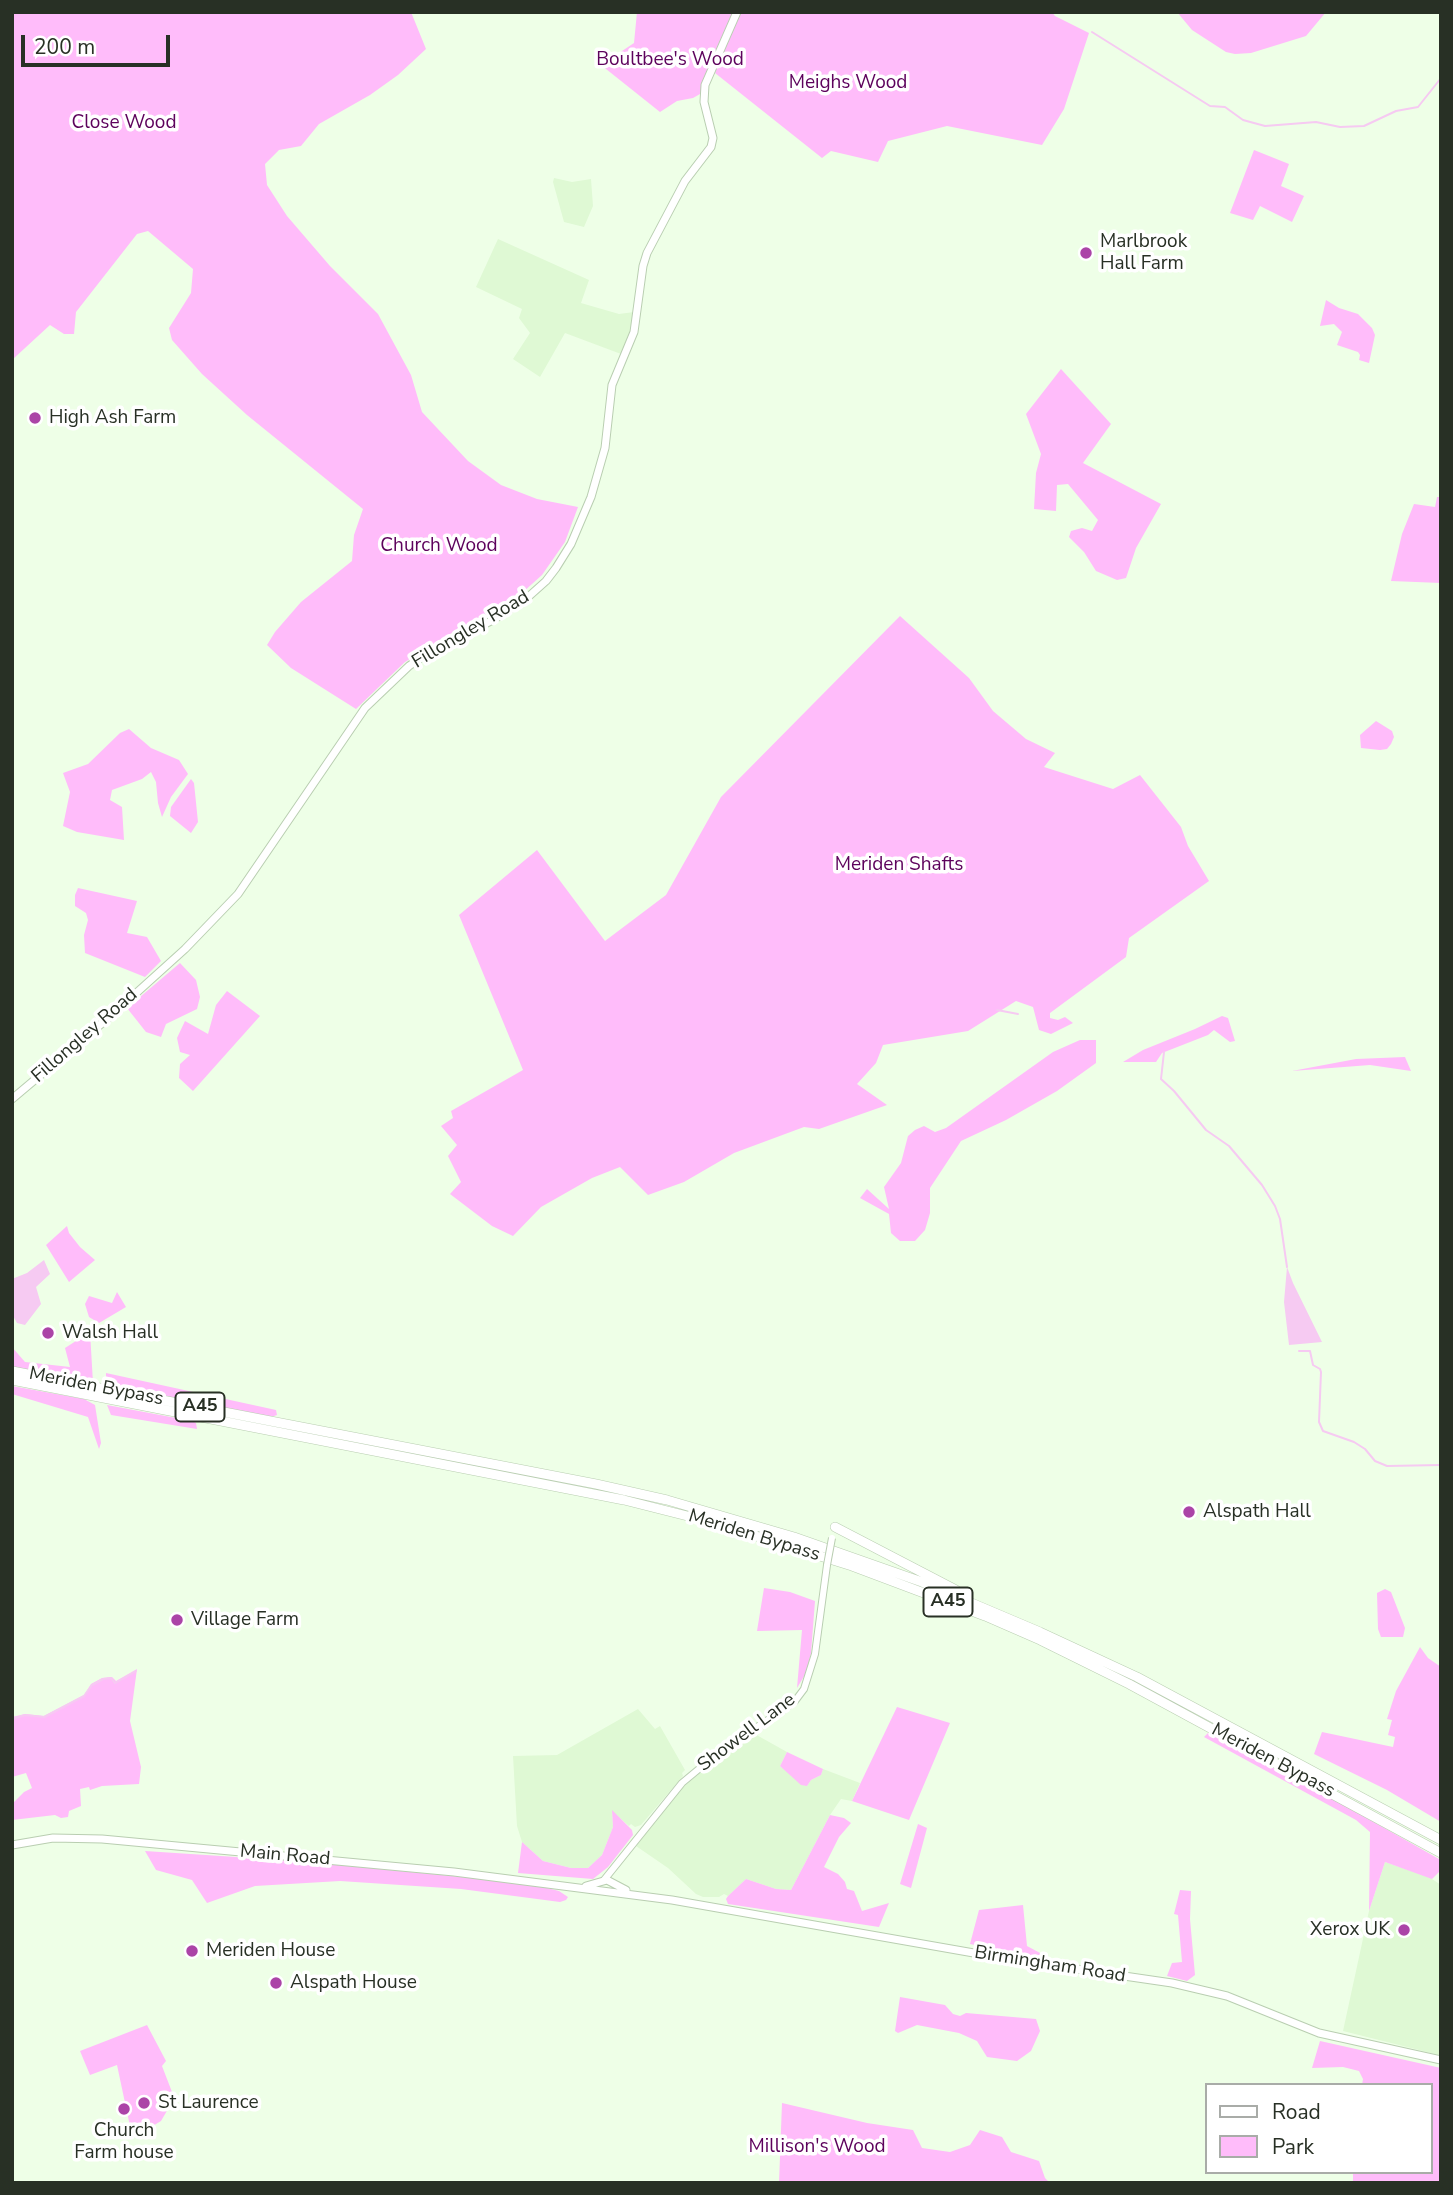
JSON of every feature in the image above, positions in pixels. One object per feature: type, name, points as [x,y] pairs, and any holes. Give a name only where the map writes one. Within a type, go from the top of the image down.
[{"type":"highway","name":"Meriden Bypass","points":[[12,1371],[386,1447],[624,1500],[711,1522],[852,1566],[1040,1640],[1129,1684],[1441,1853]]},
{"type":"highway","name":"Meriden Bypass","points":[[12,1380],[386,1447]]},
{"type":"highway","name":"Meriden Bypass","points":[[415,1454],[667,1500],[794,1537],[971,1601],[1138,1677],[1441,1840]]},
{"type":"highway","points":[[835,1527],[956,1590],[971,1601]]},
{"type":"main road","name":"Fillongley Road","points":[[12,1099],[186,949],[238,894],[365,708],[426,654],[493,620],[527,598],[556,568],[571,544],[591,497],[606,448],[612,385],[634,332],[647,253],[685,181],[711,147],[711,128],[704,102],[705,85],[737,12]]},
{"type":"main road","name":"Main Road","points":[[12,1845],[53,1838],[102,1839],[387,1865],[558,1885],[607,1885]]},
{"type":"main road","name":"Birmingham Road","points":[[607,1885],[652,1897],[1008,1959],[1172,1983],[1227,1996],[1319,2033],[1441,2060]]},
{"type":"street","name":"Showell Lane","points":[[607,1885],[611,1870],[682,1783],[723,1749],[789,1706],[804,1689],[815,1654],[835,1527]]},
{"type":"shaded area","points":[[554,178],[572,182],[591,179],[593,206],[584,227],[564,222]]},
{"type":"shaded area","points":[[498,239],[589,280],[581,303],[619,314],[634,312],[621,354],[565,333],[540,377],[513,359],[530,333],[519,318],[522,309],[476,287]]},
{"type":"shaded area","points":[[44,1260],[50,1274],[36,1287],[41,1304],[25,1325],[17,1323],[12,1314],[12,1279],[27,1273]]},
{"type":"shaded area","points":[[1287,1267],[1322,1342],[1289,1345],[1284,1302]]},
{"type":"shaded area","points":[[638,1709],[655,1729],[660,1726],[685,1770],[683,1776],[641,1825],[629,1826],[612,1811],[613,1827],[602,1855],[588,1868],[571,1868],[543,1861],[522,1842],[517,1826],[513,1756],[557,1755]]},
{"type":"shaded area","points":[[753,1733],[787,1752],[780,1766],[807,1786],[811,1780],[821,1775],[823,1769],[860,1783],[852,1801],[841,1799],[830,1815],[791,1890],[776,1889],[746,1879],[728,1896],[724,1894],[719,1897],[703,1897],[636,1846],[681,1789]]},
{"type":"shaded area","points":[[1385,1862],[1429,1877],[1441,1885],[1439,2055],[1343,2031],[1369,1911]]},
{"type":"green space","points":[[12,12],[411,12],[426,49],[398,75],[370,95],[319,124],[301,146],[279,150],[265,164],[267,185],[287,216],[330,266],[378,314],[411,375],[422,412],[468,461],[501,485],[537,499],[578,507],[565,542],[542,575],[522,593],[492,613],[446,636],[405,662],[356,709],[291,668],[267,645],[301,602],[352,561],[354,535],[363,509],[247,415],[202,374],[172,340],[169,328],[191,293],[193,269],[148,231],[137,234],[76,312],[74,334],[64,334],[50,325],[12,360]]},
{"type":"green space","name":"Boultbee's Wood","points":[[637,12],[734,12],[708,69],[700,94],[677,101],[660,112],[601,65],[634,43]]},
{"type":"green space","name":"Meighs Wood","points":[[740,12],[1052,12],[1089,33],[1064,109],[1042,145],[947,126],[888,141],[878,162],[831,151],[822,158],[715,73]]},
{"type":"green space","points":[[1177,12],[1326,12],[1306,36],[1251,53],[1235,54],[1226,52],[1192,30]]},
{"type":"green space","points":[[1254,150],[1289,164],[1281,186],[1304,196],[1292,222],[1260,206],[1253,220],[1230,213]]},
{"type":"green space","points":[[1326,300],[1339,308],[1358,314],[1372,328],[1375,335],[1369,363],[1359,360],[1358,352],[1337,345],[1342,332],[1334,324],[1320,326]]},
{"type":"green space","points":[[1061,369],[1111,424],[1083,463],[1161,504],[1136,548],[1126,578],[1117,580],[1096,571],[1084,552],[1069,537],[1071,531],[1082,528],[1092,531],[1098,520],[1068,484],[1057,485],[1056,511],[1034,509],[1036,473],[1041,454],[1026,414]]},
{"type":"green space","points":[[1437,497],[1441,497],[1441,583],[1391,581],[1402,534],[1414,504],[1435,507]]},
{"type":"green space","name":"Meriden Shafts","points":[[900,616],[969,678],[993,711],[1026,739],[1055,753],[1044,767],[1113,789],[1140,775],[1181,827],[1188,846],[1209,881],[1129,938],[1126,957],[1050,1013],[1050,1018],[1058,1020],[1065,1017],[1073,1023],[1051,1034],[1039,1030],[1033,1007],[1016,1001],[968,1031],[883,1045],[876,1063],[857,1084],[887,1105],[819,1129],[804,1127],[734,1153],[684,1182],[648,1195],[620,1167],[592,1178],[541,1207],[513,1236],[492,1226],[450,1194],[461,1182],[448,1156],[457,1145],[441,1126],[453,1118],[451,1111],[523,1070],[459,915],[537,850],[605,941],[666,895],[721,797]]},
{"type":"green space","points":[[1376,721],[1392,731],[1394,737],[1391,744],[1387,749],[1380,750],[1361,748],[1360,735]]},
{"type":"green space","points":[[129,729],[151,748],[179,760],[188,774],[171,797],[162,817],[156,782],[151,772],[142,779],[112,790],[110,800],[122,807],[124,840],[77,832],[63,826],[70,792],[63,773],[88,764],[120,733]]},
{"type":"green space","points":[[191,779],[194,783],[198,822],[191,833],[170,816],[171,807]]},
{"type":"green space","points":[[78,888],[137,901],[127,933],[147,937],[161,961],[145,977],[85,953],[84,935],[88,920],[86,913],[75,906]]},
{"type":"green space","points":[[180,963],[196,980],[200,997],[197,1009],[166,1024],[161,1037],[146,1032],[127,1008]]},
{"type":"green space","points":[[227,991],[260,1016],[193,1091],[179,1078],[180,1064],[190,1055],[180,1052],[177,1038],[185,1021],[208,1034],[216,1005]]},
{"type":"green space","points":[[1222,1016],[1228,1018],[1235,1041],[1230,1042],[1214,1030],[1208,1035],[1162,1053],[1156,1062],[1123,1062],[1143,1050]]},
{"type":"green space","points":[[1080,1040],[1096,1040],[1096,1063],[1057,1091],[1006,1120],[961,1141],[930,1188],[930,1213],[925,1230],[915,1241],[900,1241],[891,1233],[889,1214],[860,1198],[867,1189],[889,1209],[884,1187],[901,1163],[908,1136],[924,1126],[935,1132],[946,1128],[1053,1052]]},
{"type":"green space","points":[[1405,1057],[1411,1071],[1370,1065],[1292,1071],[1356,1059]]},
{"type":"green space","points":[[67,1226],[80,1247],[95,1260],[69,1282],[46,1245]]},
{"type":"green space","points":[[117,1292],[126,1307],[99,1323],[89,1317],[85,1304],[89,1296],[112,1303]]},
{"type":"green space","points":[[90,1332],[93,1383],[12,1367],[12,1347],[25,1362],[70,1367],[65,1348]]},
{"type":"green space","points":[[106,1373],[276,1410],[277,1415],[271,1417],[106,1385]]},
{"type":"green space","points":[[12,1386],[84,1399],[95,1405],[101,1443],[99,1449],[88,1417],[12,1394]]},
{"type":"green space","points":[[107,1405],[192,1421],[196,1423],[197,1429],[111,1415]]},
{"type":"green space","points":[[764,1588],[790,1592],[815,1601],[811,1653],[806,1673],[797,1688],[802,1630],[757,1631]]},
{"type":"green space","points":[[1385,1589],[1391,1592],[1405,1628],[1403,1637],[1381,1637],[1378,1629],[1377,1593]]},
{"type":"green space","points":[[1420,1647],[1428,1658],[1441,1667],[1441,1822],[1387,1790],[1314,1754],[1322,1732],[1393,1747],[1395,1737],[1388,1735],[1392,1720],[1387,1719],[1396,1691]]},
{"type":"green space","points":[[137,1669],[130,1721],[141,1767],[139,1784],[80,1789],[81,1806],[69,1811],[68,1817],[55,1815],[12,1820],[12,1804],[32,1788],[26,1773],[12,1777],[12,1717],[25,1714],[44,1716],[84,1695],[91,1684],[102,1678],[112,1677],[116,1681]]},
{"type":"green space","points":[[897,1707],[950,1723],[909,1820],[852,1801]]},
{"type":"green space","points":[[1208,1733],[1312,1787],[1439,1859],[1439,1872],[1432,1879],[1385,1862],[1369,1911],[1370,1832],[1356,1820],[1204,1737]]},
{"type":"green space","points":[[787,1752],[823,1769],[821,1775],[811,1780],[807,1786],[801,1785],[780,1766]]},
{"type":"green space","points":[[612,1810],[632,1830],[633,1835],[608,1867],[593,1879],[518,1873],[522,1842],[543,1861],[571,1868],[588,1868],[602,1855],[613,1827]]},
{"type":"green space","points":[[830,1815],[844,1818],[851,1823],[839,1837],[824,1867],[838,1874],[847,1889],[854,1891],[862,1911],[889,1903],[879,1927],[728,1904],[728,1896],[746,1879],[776,1889],[791,1890]]},
{"type":"green space","points":[[918,1824],[927,1828],[911,1888],[900,1884]]},
{"type":"green space","points":[[145,1851],[297,1861],[472,1878],[543,1887],[559,1891],[568,1897],[560,1902],[461,1889],[340,1881],[255,1886],[207,1903],[192,1880],[156,1870]]},
{"type":"green space","points":[[1180,1890],[1191,1891],[1190,1919],[1195,1975],[1187,1981],[1167,1976],[1172,1963],[1182,1962],[1178,1915],[1174,1914]]},
{"type":"green space","points":[[1023,1905],[1027,1946],[1055,1961],[970,1944],[979,1910]]},
{"type":"green space","points":[[900,1997],[945,2005],[953,2014],[960,2016],[966,2013],[1036,2019],[1040,2031],[1031,2051],[1017,2061],[987,2057],[977,2041],[959,2033],[917,2025],[898,2033],[895,2031]]},
{"type":"green space","points":[[147,2025],[166,2061],[162,2066],[172,2092],[168,2109],[161,2121],[146,2130],[131,2131],[117,2065],[90,2075],[80,2051]]},
{"type":"green space","points":[[1320,2041],[1441,2068],[1441,2183],[1353,2183],[1353,2174],[1432,2174],[1432,2083],[1362,2083],[1359,2071],[1343,2067],[1312,2068]]},
{"type":"green space","name":"Millison's Wood","points":[[782,2103],[867,2123],[913,2130],[922,2148],[950,2152],[970,2145],[980,2130],[1002,2137],[1011,2152],[1039,2161],[1045,2178],[1050,2183],[779,2183]]},
{"type":"waterway","points":[[1092,32],[1210,106],[1225,107],[1243,120],[1265,126],[1316,122],[1340,127],[1364,126],[1396,111],[1418,107],[1441,78]]},
{"type":"waterway","points":[[997,1010],[1018,1014]]},
{"type":"waterway","points":[[1164,1052],[1161,1079],[1206,1130],[1229,1146],[1262,1185],[1275,1206],[1280,1219],[1287,1267]]},
{"type":"waterway","points":[[1299,1351],[1310,1351],[1313,1365],[1321,1372],[1319,1422],[1323,1431],[1354,1442],[1365,1449],[1375,1461],[1387,1466],[1441,1465]]},
{"type":"waterway","points":[[12,1719],[25,1715],[44,1717],[84,1696],[92,1685],[103,1679],[111,1678],[115,1683],[136,1671]]},
{"type":"place","name":"Marlbrook Hall Farm","points":[[1086,253]]},
{"type":"place","name":"High Ash Farm","points":[[35,418]]},
{"type":"place","name":"Walsh Hall","points":[[48,1333]]},
{"type":"place","name":"Alspath Hall","points":[[1189,1512]]},
{"type":"place","name":"Village Farm","points":[[177,1620]]},
{"type":"place","name":"Xerox UK","points":[[1404,1930]]},
{"type":"place","name":"Meriden House","points":[[192,1951]]},
{"type":"place","name":"Alspath House","points":[[276,1983]]},
{"type":"place","name":"St Laurence","points":[[144,2103]]},
{"type":"place","name":"Church Farm house","points":[[124,2109]]},
{"type":"park label","name":"Close Wood","points":[[124,123]]},
{"type":"park label","name":"Church Wood","points":[[439,546]]}]
